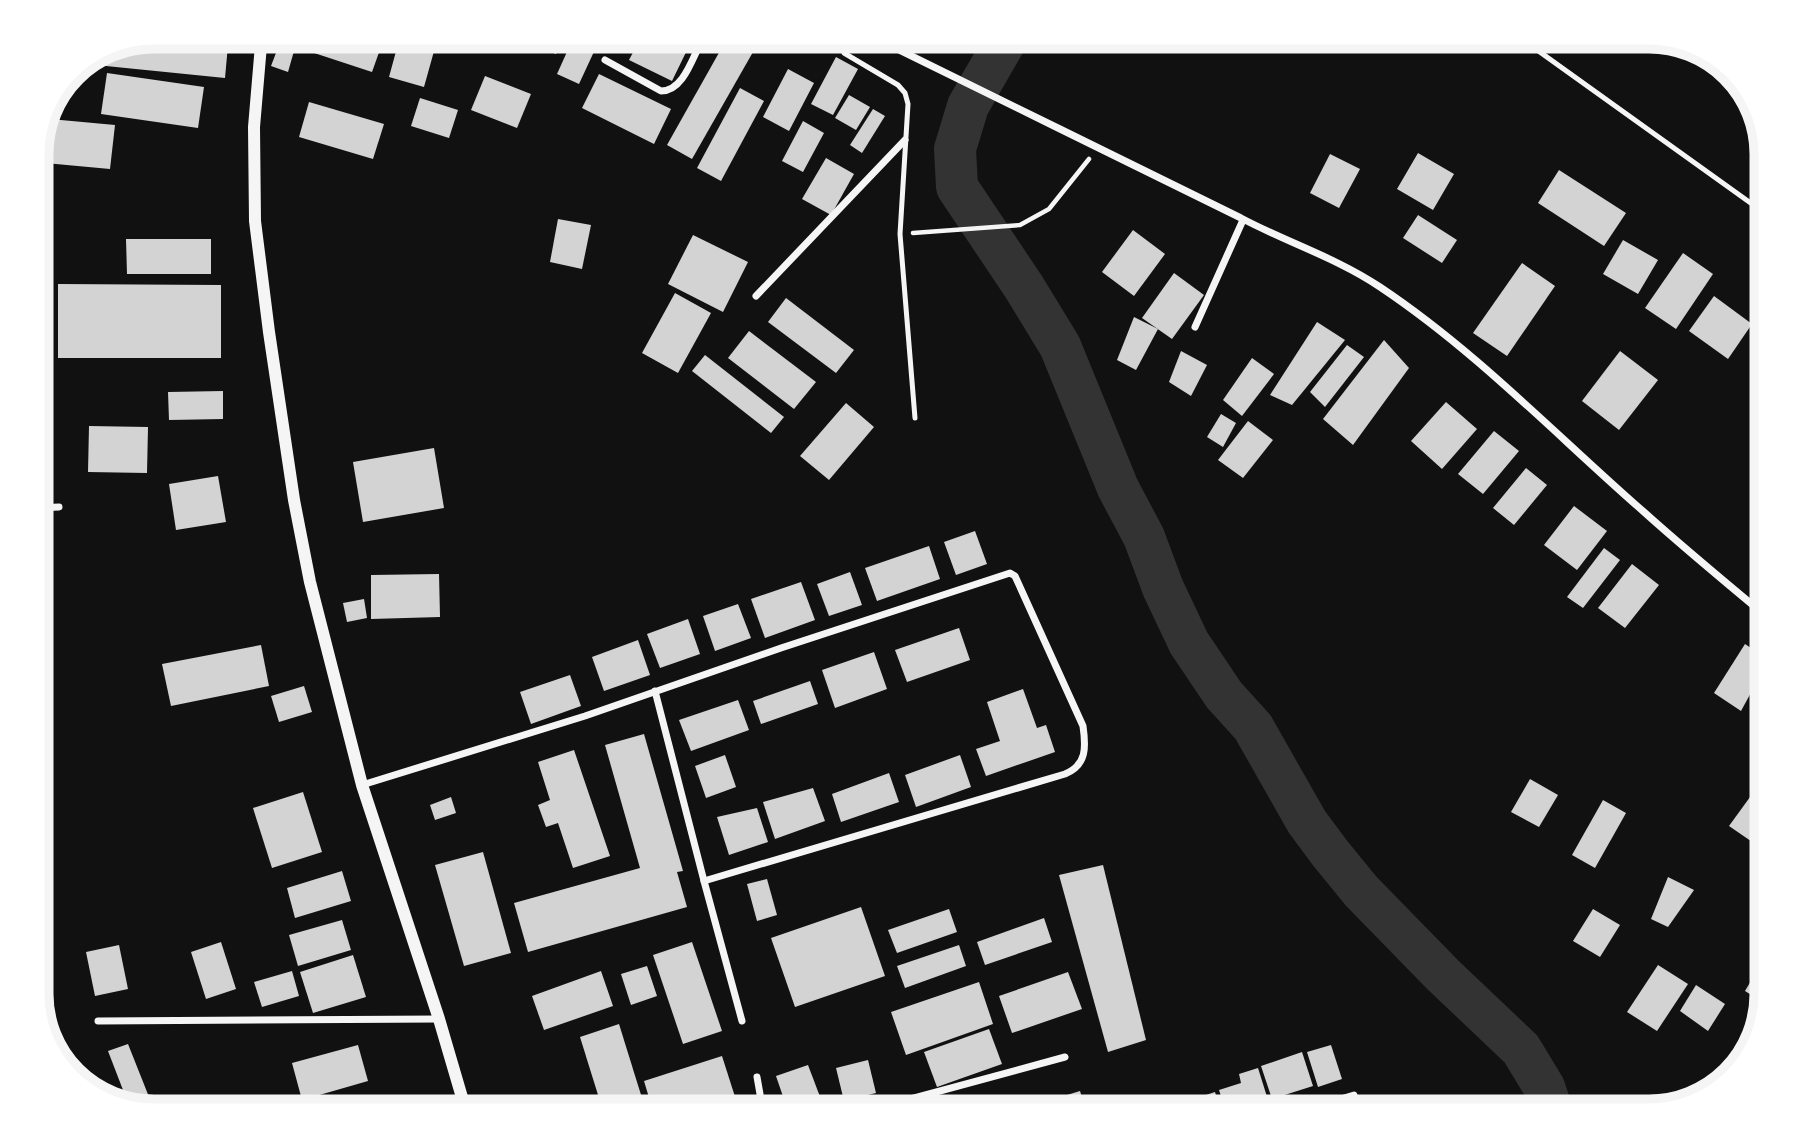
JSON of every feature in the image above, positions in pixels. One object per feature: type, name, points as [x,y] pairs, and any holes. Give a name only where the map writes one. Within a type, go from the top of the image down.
[{"type":"street","points":[[261,49],[254,127],[255,221],[293,500],[308,571],[362,785],[462,1099]]},
{"type":"street","points":[[605,60],[661,91],[670,91],[677,86],[697,49]]},
{"type":"street","points":[[897,49],[1379,286],[1533,410],[1643,512],[1754,606]]},
{"type":"street","points":[[757,296],[905,140]]},
{"type":"street","points":[[1195,327],[1243,220]]},
{"type":"street","points":[[49,507],[59,507]]},
{"type":"street","points":[[362,785],[535,733],[1010,573],[1015,576],[1083,726],[1086,746],[1083,760],[1075,770],[704,881]]},
{"type":"street","points":[[655,691],[742,1021]]},
{"type":"street","points":[[98,1021],[439,1019]]},
{"type":"street","points":[[910,1099],[1065,1057]]},
{"type":"street","points":[[757,1077],[760,1099]]},
{"type":"street","points":[[1338,1099],[1354,1094]]},
{"type":"lane","points":[[845,49],[844,53],[898,85],[905,93],[908,104],[900,234],[915,418]]},
{"type":"lane","points":[[1536,49],[1754,205]]},
{"type":"path","points":[[925,232],[1020,225],[1049,209],[1099,147]]},
{"type":"building","points":[[228,49],[225,78],[98,65],[134,51]]},
{"type":"building","points":[[277,49],[295,49],[288,72],[271,66]]},
{"type":"building","points":[[305,49],[380,49],[372,72]]},
{"type":"building","points":[[397,49],[435,49],[424,87],[389,77]]},
{"type":"building","points":[[544,49],[558,49],[556,54]]},
{"type":"building","points":[[568,49],[595,49],[579,84],[557,74]]},
{"type":"building","points":[[635,49],[688,49],[672,81],[629,60]]},
{"type":"building","points":[[721,49],[748,49],[753,52],[692,159],[667,145]]},
{"type":"building","points":[[836,57],[858,69],[833,115],[811,104]]},
{"type":"building","points":[[788,69],[814,83],[789,131],[763,117]]},
{"type":"building","points":[[107,73],[204,87],[198,128],[101,114]]},
{"type":"building","points":[[599,74],[671,109],[654,144],[582,108]]},
{"type":"building","points":[[485,76],[531,94],[517,128],[471,110]]},
{"type":"building","points":[[740,88],[764,101],[721,181],[697,168]]},
{"type":"building","points":[[849,95],[870,107],[856,130],[835,118]]},
{"type":"building","points":[[420,98],[458,110],[449,138],[411,126]]},
{"type":"building","points":[[309,102],[384,124],[373,159],[299,137]]},
{"type":"building","points":[[873,109],[885,116],[862,153],[850,145]]},
{"type":"building","points":[[56,120],[115,125],[110,169],[49,163],[49,147]]},
{"type":"building","points":[[803,121],[824,133],[803,172],[782,161]]},
{"type":"building","points":[[1418,153],[1454,174],[1433,210],[1397,189]]},
{"type":"building","points":[[1330,154],[1360,169],[1339,208],[1310,193]]},
{"type":"building","points":[[826,158],[854,174],[831,215],[802,199]]},
{"type":"building","points":[[1559,170],[1626,213],[1604,246],[1538,203]]},
{"type":"building","points":[[1418,215],[1457,240],[1442,263],[1403,238]]},
{"type":"building","points":[[558,219],[591,225],[582,269],[550,262]]},
{"type":"building","points":[[1133,230],[1165,254],[1134,296],[1102,272]]},
{"type":"building","points":[[693,235],[748,262],[723,312],[668,284]]},
{"type":"building","points":[[126,239],[211,239],[211,274],[127,274]]},
{"type":"building","points":[[1623,240],[1658,260],[1638,294],[1603,274]]},
{"type":"building","points":[[1683,253],[1713,274],[1676,329],[1645,308]]},
{"type":"building","points":[[1522,263],[1555,286],[1507,356],[1473,333]]},
{"type":"building","points":[[1174,273],[1204,295],[1172,339],[1142,318]]},
{"type":"building","points":[[58,284],[221,285],[221,358],[58,358]]},
{"type":"building","points":[[675,293],[711,313],[678,373],[642,353]]},
{"type":"building","points":[[1714,296],[1752,324],[1728,359],[1689,331]]},
{"type":"building","points":[[786,298],[854,350],[836,373],[768,322]]},
{"type":"building","points":[[1134,317],[1158,329],[1136,370],[1117,360]]},
{"type":"building","points":[[1317,322],[1345,340],[1292,405],[1270,395]]},
{"type":"building","points":[[749,331],[816,382],[794,409],[728,358]]},
{"type":"building","points":[[1384,340],[1409,368],[1353,445],[1323,419]]},
{"type":"building","points":[[1347,345],[1364,357],[1325,407],[1310,392]]},
{"type":"building","points":[[1181,351],[1207,365],[1191,396],[1169,382]]},
{"type":"building","points":[[1620,351],[1658,380],[1619,430],[1582,401]]},
{"type":"building","points":[[705,355],[784,417],[771,433],[692,371]]},
{"type":"building","points":[[1252,358],[1274,374],[1242,416],[1223,400]]},
{"type":"building","points":[[49,388],[52,388],[49,431]]},
{"type":"building","points":[[223,391],[223,419],[169,420],[168,392]]},
{"type":"building","points":[[1446,402],[1477,429],[1442,469],[1411,441]]},
{"type":"building","points":[[846,403],[874,427],[829,480],[800,456]]},
{"type":"building","points":[[1221,414],[1236,423],[1223,447],[1207,437]]},
{"type":"building","points":[[1248,421],[1273,440],[1243,478],[1218,460]]},
{"type":"building","points":[[89,426],[148,427],[147,473],[88,472]]},
{"type":"building","points":[[1494,431],[1519,451],[1483,494],[1458,474]]},
{"type":"building","points":[[434,448],[444,508],[363,522],[353,462]]},
{"type":"building","points":[[1526,468],[1547,485],[1514,525],[1493,508]]},
{"type":"building","points":[[218,476],[226,522],[176,530],[169,484]]},
{"type":"building","points":[[1574,506],[1607,531],[1577,570],[1544,545]]},
{"type":"building","points":[[975,531],[987,564],[956,575],[944,542]]},
{"type":"building","points":[[929,546],[940,579],[877,601],[865,568]]},
{"type":"building","points":[[1604,548],[1620,560],[1583,608],[1567,597]]},
{"type":"building","points":[[1632,564],[1659,585],[1625,628],[1598,608]]},
{"type":"building","points":[[850,572],[862,605],[829,616],[817,584]]},
{"type":"building","points":[[439,574],[440,617],[371,619],[371,575]]},
{"type":"building","points":[[801,582],[815,620],[765,638],[751,599]]},
{"type":"building","points":[[364,599],[367,618],[347,622],[343,603]]},
{"type":"building","points":[[738,604],[751,638],[715,651],[703,616]]},
{"type":"building","points":[[688,619],[700,654],[660,668],[647,634]]},
{"type":"building","points":[[959,628],[970,660],[907,682],[895,650]]},
{"type":"building","points":[[638,640],[650,675],[604,691],[592,657]]},
{"type":"building","points":[[1745,644],[1754,650],[1754,687],[1741,711],[1714,693]]},
{"type":"building","points":[[261,645],[269,686],[171,706],[162,664]]},
{"type":"building","points":[[874,652],[887,689],[835,708],[822,670]]},
{"type":"building","points":[[570,675],[581,706],[531,724],[520,692]]},
{"type":"building","points":[[810,681],[818,704],[761,724],[753,701]]},
{"type":"building","points":[[304,686],[312,712],[279,722],[271,696]]},
{"type":"building","points":[[1023,689],[1037,728],[1046,725],[1055,752],[986,776],[976,749],[1000,741],[987,702]]},
{"type":"building","points":[[738,700],[749,730],[691,751],[679,720]]},
{"type":"building","points":[[644,734],[683,871],[677,872],[687,907],[528,952],[514,903],[640,868],[605,745]]},
{"type":"building","points":[[574,750],[610,856],[573,868],[558,823],[546,827],[538,805],[550,800],[538,762]]},
{"type":"building","points":[[725,755],[736,787],[706,798],[695,766]]},
{"type":"building","points":[[960,755],[971,787],[916,807],[905,775]]},
{"type":"building","points":[[889,773],[899,802],[841,822],[832,794]]},
{"type":"building","points":[[1530,779],[1558,795],[1539,827],[1511,812]]},
{"type":"building","points":[[813,788],[825,821],[775,839],[763,802]]},
{"type":"building","points":[[303,792],[322,852],[272,868],[253,808]]},
{"type":"building","points":[[1754,792],[1754,843],[1729,826]]},
{"type":"building","points":[[451,797],[456,813],[435,820],[430,805]]},
{"type":"building","points":[[1603,800],[1626,813],[1595,868],[1572,855]]},
{"type":"building","points":[[757,808],[768,842],[729,855],[717,817]]},
{"type":"building","points":[[483,852],[511,953],[464,966],[435,865]]},
{"type":"building","points":[[1103,865],[1146,1040],[1108,1052],[1059,875]]},
{"type":"building","points":[[342,871],[351,901],[295,918],[287,888]]},
{"type":"building","points":[[1668,877],[1694,890],[1668,927],[1651,919]]},
{"type":"building","points":[[767,879],[777,915],[757,921],[747,884]]},
{"type":"building","points":[[861,907],[885,976],[795,1007],[771,938]]},
{"type":"building","points":[[949,909],[957,932],[897,953],[888,930]]},
{"type":"building","points":[[1593,909],[1620,925],[1600,957],[1573,941]]},
{"type":"building","points":[[1044,918],[1052,942],[985,965],[977,942]]},
{"type":"building","points":[[342,920],[351,950],[298,966],[289,935]]},
{"type":"building","points":[[221,942],[236,989],[206,999],[191,952]]},
{"type":"building","points":[[692,942],[722,1031],[683,1044],[653,955]]},
{"type":"building","points":[[119,945],[128,989],[95,996],[86,952]]},
{"type":"building","points":[[959,945],[966,966],[905,988],[897,966]]},
{"type":"building","points":[[353,955],[366,997],[313,1013],[300,972]]},
{"type":"building","points":[[1658,965],[1688,984],[1657,1031],[1627,1012]]},
{"type":"building","points":[[647,966],[657,996],[631,1005],[621,974]]},
{"type":"building","points":[[292,971],[299,996],[262,1007],[254,982]]},
{"type":"building","points":[[601,971],[613,1006],[544,1030],[532,996]]},
{"type":"building","points":[[1068,972],[1082,1009],[1012,1033],[999,996]]},
{"type":"building","points":[[1754,976],[1754,997],[1745,991]]},
{"type":"building","points":[[979,982],[993,1024],[906,1055],[891,1012]]},
{"type":"building","points":[[1696,985],[1725,1004],[1708,1031],[1680,1011]]},
{"type":"building","points":[[619,1024],[642,1099],[599,1099],[580,1037]]},
{"type":"building","points":[[989,1029],[1002,1064],[937,1087],[924,1052]]},
{"type":"building","points":[[128,1044],[150,1099],[125,1094],[108,1051]]},
{"type":"building","points":[[358,1045],[368,1081],[302,1099],[292,1063]]},
{"type":"building","points":[[1331,1045],[1342,1079],[1318,1087],[1307,1052]]},
{"type":"building","points":[[1302,1052],[1313,1086],[1272,1099],[1261,1066]]},
{"type":"building","points":[[722,1056],[736,1099],[649,1099],[644,1081]]},
{"type":"building","points":[[868,1060],[876,1093],[844,1099],[836,1068]]},
{"type":"building","points":[[808,1065],[821,1099],[784,1099],[776,1076]]},
{"type":"building","points":[[1258,1068],[1268,1099],[1222,1099],[1219,1090],[1241,1083],[1239,1074]]},
{"type":"building","points":[[1080,1091],[1082,1099],[1054,1099]]},
{"type":"building","points":[[1215,1092],[1217,1099],[1193,1099]]},
{"type":"waterway","points":[[1001,49],[968,106],[955,149],[957,187],[1060,346],[1118,488],[1144,537],[1163,588],[1189,643],[1224,695],[1253,727],[1307,822],[1330,853],[1361,891],[1443,975],[1521,1049],[1544,1087],[1548,1099]]}]
